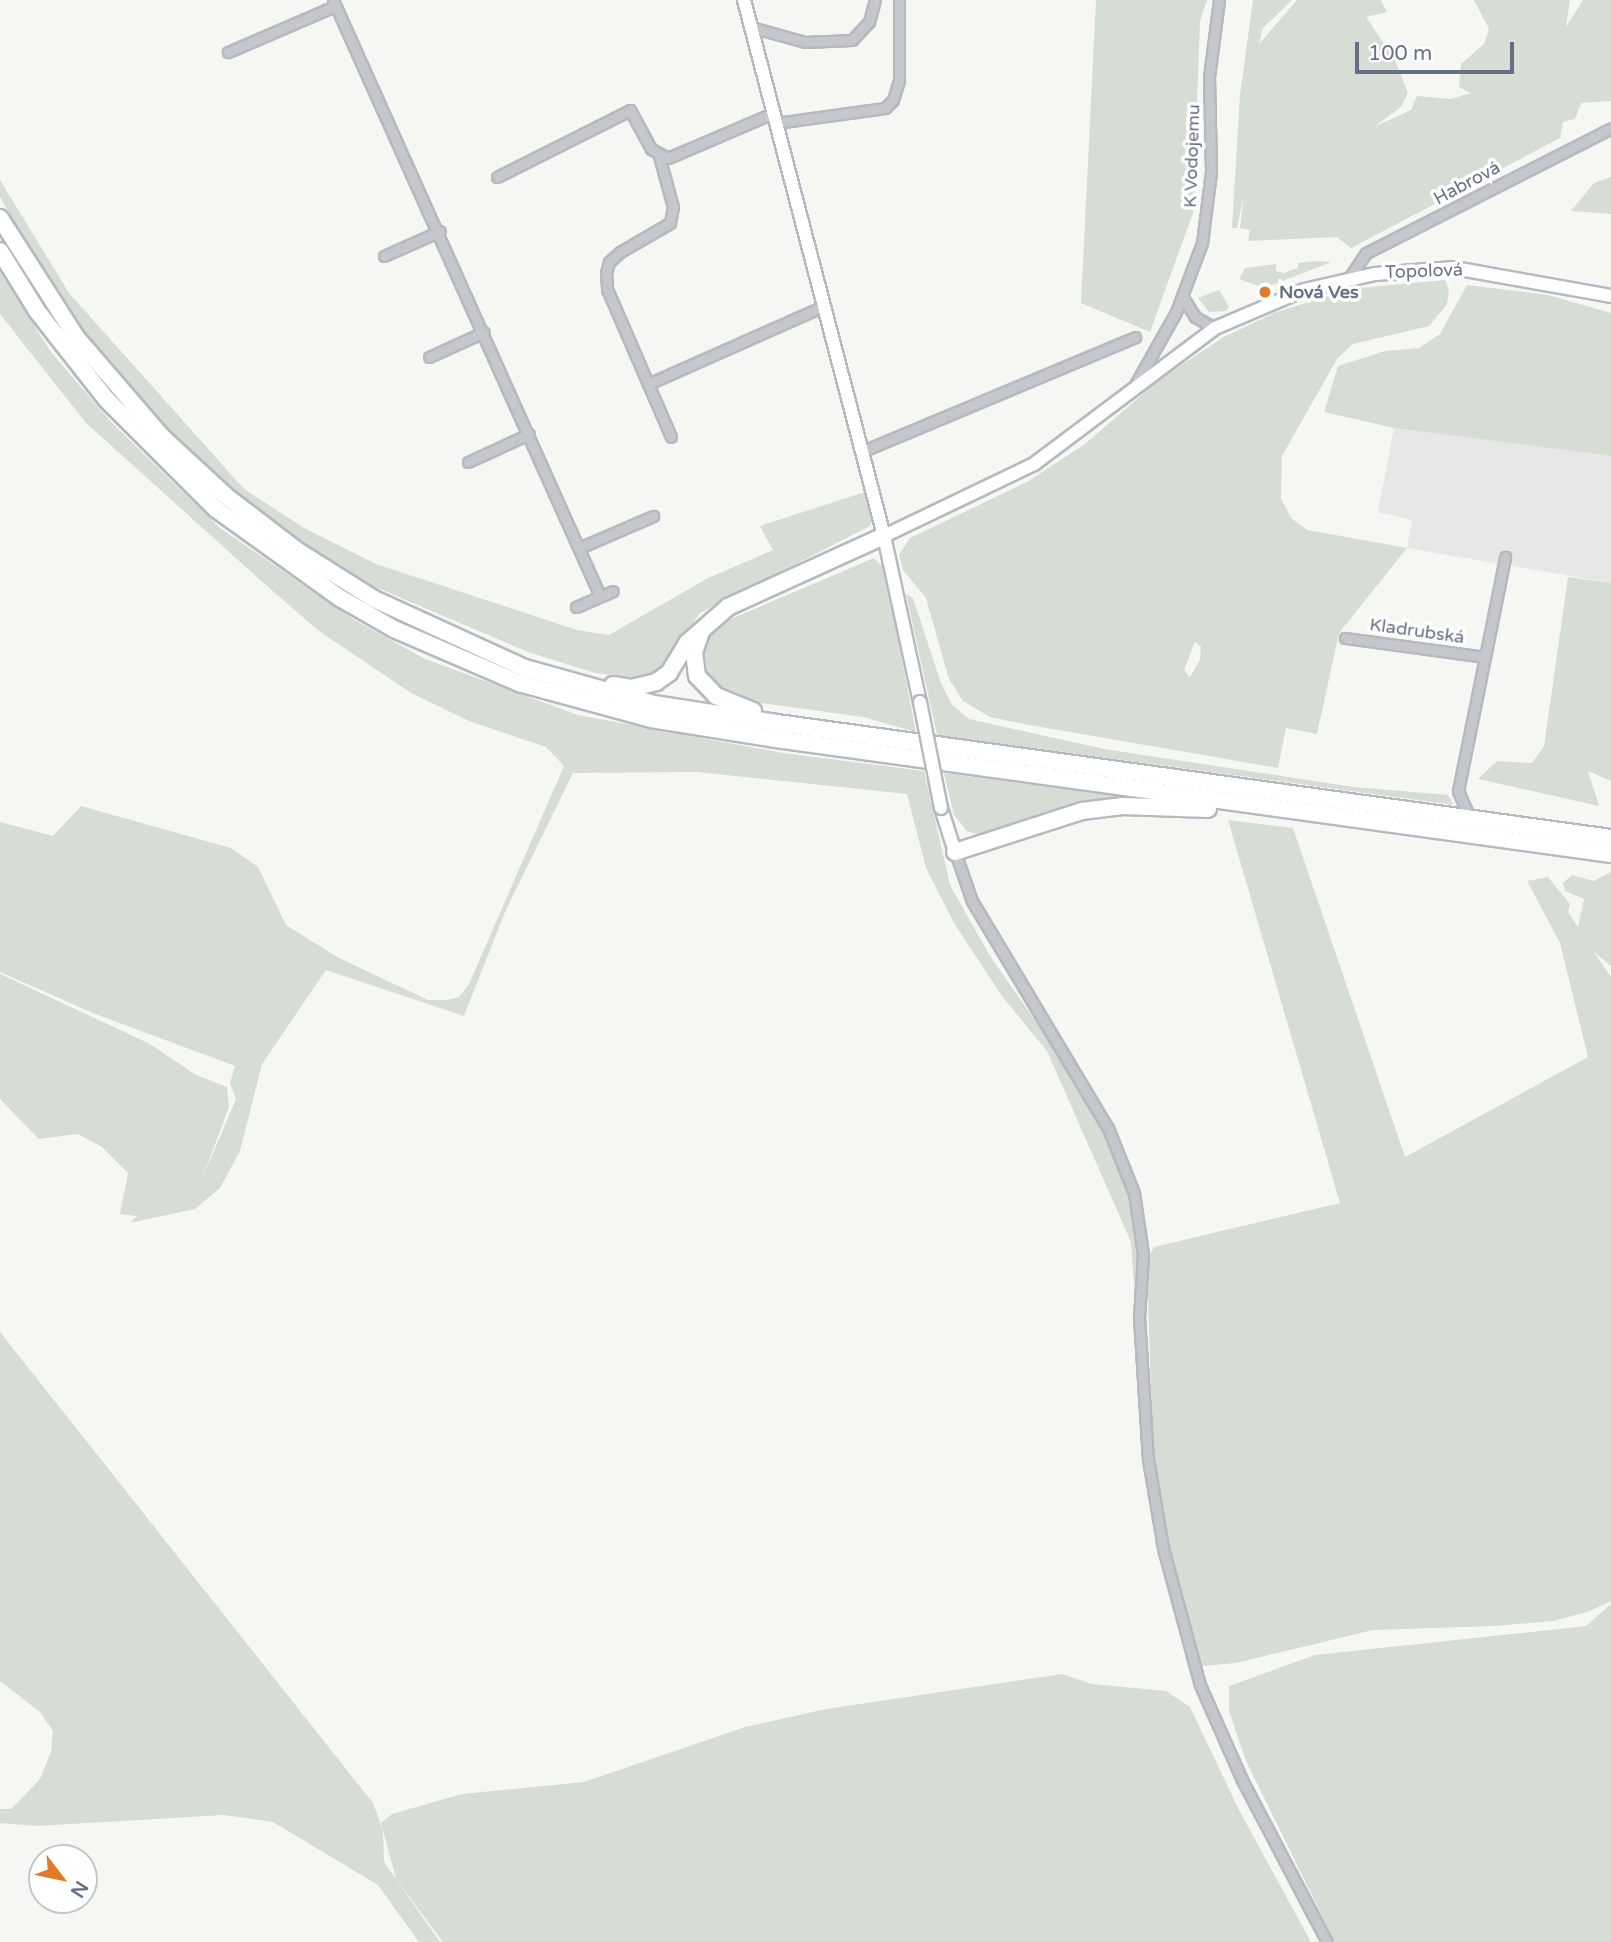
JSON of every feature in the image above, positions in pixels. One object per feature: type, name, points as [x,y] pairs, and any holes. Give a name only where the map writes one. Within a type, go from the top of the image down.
[{"type":"highway","points":[[0,218],[76,337],[186,459],[298,551],[402,614],[525,668],[611,694],[906,741],[1611,838]]},
{"type":"highway","points":[[0,251],[65,348],[183,481],[252,537],[340,598],[475,665],[564,697],[651,719],[1273,810],[1611,854]]},
{"type":"highway","points":[[402,614],[576,675],[631,688],[669,673],[687,643],[728,607],[884,536]]},
{"type":"highway","points":[[703,627],[693,663],[697,676],[716,696],[754,712],[869,728],[906,741]]},
{"type":"highway","points":[[955,852],[1082,811],[1123,806],[1273,810]]},
{"type":"street","points":[[744,0],[863,451],[884,536],[942,808],[955,852],[972,901],[1108,1128],[1133,1193],[1143,1254],[1139,1317],[1148,1459],[1163,1548],[1200,1685],[1242,1780],[1327,1942]]},
{"type":"street","points":[[751,27],[805,42],[852,40],[869,22],[875,0]]},
{"type":"street","points":[[659,156],[680,154],[775,118],[885,108],[893,100],[898,80],[899,0]]},
{"type":"street","name":"K Vodojemu","points":[[1136,383],[1182,296],[1202,243],[1211,172],[1209,77],[1219,0]]},
{"type":"street","points":[[228,52],[334,3],[440,231],[600,596]]},
{"type":"street","points":[[497,177],[630,110],[659,156],[673,206],[670,223],[609,262],[606,273],[607,289],[671,436]]},
{"type":"street","name":"Habrová","points":[[1349,278],[1366,253],[1611,128]]},
{"type":"street","points":[[384,256],[440,231]]},
{"type":"street","name":"Topolová","points":[[884,536],[1034,464],[1084,430],[1136,383],[1215,328],[1242,315],[1349,278],[1454,268],[1611,296]]},
{"type":"street","points":[[1182,296],[1195,317],[1215,328]]},
{"type":"street","points":[[648,384],[824,306]]},
{"type":"street","points":[[429,357],[484,332]]},
{"type":"street","points":[[863,451],[1135,337]]},
{"type":"street","points":[[468,462],[529,434]]},
{"type":"street","points":[[579,548],[653,516]]},
{"type":"street","name":"Kladrubská","points":[[1470,818],[1458,791],[1505,557]]},
{"type":"street","points":[[576,607],[613,591]]},
{"type":"street","name":"Kladrubská","points":[[1345,638],[1485,657]]},
{"type":"shaded area","points":[[1096,0],[1207,0],[1200,21],[1193,213],[1150,332],[1081,303]]},
{"type":"shaded area","points":[[1253,0],[1292,0],[1263,28],[1259,44],[1297,0],[1381,0],[1387,12],[1366,17],[1395,60],[1408,93],[1401,107],[1374,127],[1411,110],[1417,96],[1451,99],[1471,93],[1459,87],[1461,64],[1484,44],[1489,29],[1474,0],[1570,0],[1566,27],[1583,0],[1611,0],[1611,101],[1581,103],[1575,119],[1563,122],[1560,138],[1351,248],[1337,237],[1248,241],[1250,230],[1240,228],[1244,195],[1237,228],[1232,228],[1240,95]]},
{"type":"shaded area","points":[[1611,177],[1611,214],[1571,211],[1594,183]]},
{"type":"shaded area","points":[[0,180],[69,293],[244,489],[304,528],[376,564],[577,630],[609,635],[708,578],[773,550],[760,526],[868,491],[874,516],[870,526],[700,613],[659,673],[648,680],[595,673],[528,652],[359,580],[264,516],[211,472],[143,404],[70,315],[0,197]]},
{"type":"shaded area","points":[[1332,262],[1264,288],[1239,279],[1245,268],[1276,264],[1276,271],[1283,273],[1298,268],[1298,263]]},
{"type":"shaded area","points":[[0,272],[51,352],[110,421],[220,528],[353,619],[425,659],[578,715],[783,753],[924,771],[950,885],[990,956],[1062,1059],[1115,1153],[1131,1199],[1139,1251],[1134,1288],[1131,1242],[1047,1051],[1002,996],[954,923],[926,868],[907,794],[697,772],[573,773],[505,912],[464,1016],[326,970],[262,1064],[240,1151],[220,1188],[195,1209],[130,1223],[137,1216],[120,1214],[128,1173],[102,1147],[78,1134],[39,1139],[0,1099],[0,974],[150,1044],[196,1075],[227,1087],[229,1107],[202,1179],[236,1099],[230,1083],[235,1066],[93,1013],[0,972],[0,822],[53,836],[81,806],[231,848],[258,867],[286,925],[339,958],[428,1000],[447,1000],[459,997],[469,984],[564,766],[546,747],[469,721],[411,693],[319,631],[268,587],[86,423],[0,314]]},
{"type":"shaded area","points":[[1445,280],[1449,290],[1447,304],[1429,326],[1353,344],[1337,359],[1282,456],[1281,498],[1291,518],[1307,530],[1407,548],[1339,633],[1317,734],[1286,728],[1278,768],[990,717],[963,701],[949,679],[926,598],[903,570],[899,555],[910,538],[1027,482],[1085,444],[1160,379],[1224,337],[1274,313],[1349,289]],"holes":[[[1195,642],[1201,647],[1200,660],[1190,677],[1184,670]]]},
{"type":"shaded area","points":[[1467,285],[1548,295],[1611,313],[1611,456],[1394,428],[1324,412],[1338,366],[1385,351],[1419,348],[1440,334]]},
{"type":"shaded area","points":[[1219,290],[1229,307],[1226,311],[1209,312],[1198,298]]},
{"type":"shaded area","points":[[1394,428],[1611,456],[1611,583],[1407,548],[1412,520],[1378,512]]},
{"type":"shaded area","points":[[874,558],[884,568],[916,732],[863,717],[732,699],[700,674],[705,639],[724,622]]},
{"type":"shaded area","points":[[1568,577],[1611,583],[1611,781],[1588,771],[1599,806],[1478,779],[1497,761],[1532,763],[1544,746]]},
{"type":"shaded area","points":[[906,594],[913,598],[941,683],[952,705],[969,719],[1104,749],[1354,787],[1448,795],[1454,805],[937,735]]},
{"type":"shaded area","points":[[944,773],[1118,796],[979,834],[968,832],[954,815]]},
{"type":"shaded area","points":[[1228,820],[1293,828],[1405,1157],[1588,1057],[1560,943],[1527,881],[1548,877],[1570,904],[1568,912],[1578,927],[1584,899],[1565,891],[1563,883],[1572,875],[1593,881],[1611,872],[1611,966],[1594,952],[1611,977],[1611,1601],[1590,1611],[1554,1621],[1373,1630],[1236,1663],[1202,1666],[1173,1568],[1153,1467],[1147,1260],[1154,1247],[1340,1203]]},
{"type":"shaded area","points":[[0,1332],[373,1803],[383,1831],[384,1862],[440,1942],[419,1942],[378,1885],[273,1822],[224,1815],[37,1826],[0,1823],[0,1809],[11,1809],[40,1779],[51,1752],[53,1731],[40,1712],[0,1681]]},
{"type":"shaded area","points":[[1611,1604],[1611,1942],[1335,1942],[1246,1761],[1229,1711],[1229,1686],[1315,1655],[1586,1626]]},
{"type":"shaded area","points":[[1062,1674],[1092,1684],[1166,1691],[1190,1707],[1238,1808],[1311,1942],[443,1942],[396,1879],[381,1823],[392,1814],[462,1794],[584,1782],[745,1727],[826,1709]]},
{"type":"place","name":"Nová Ves","points":[[1265,292]]}]
